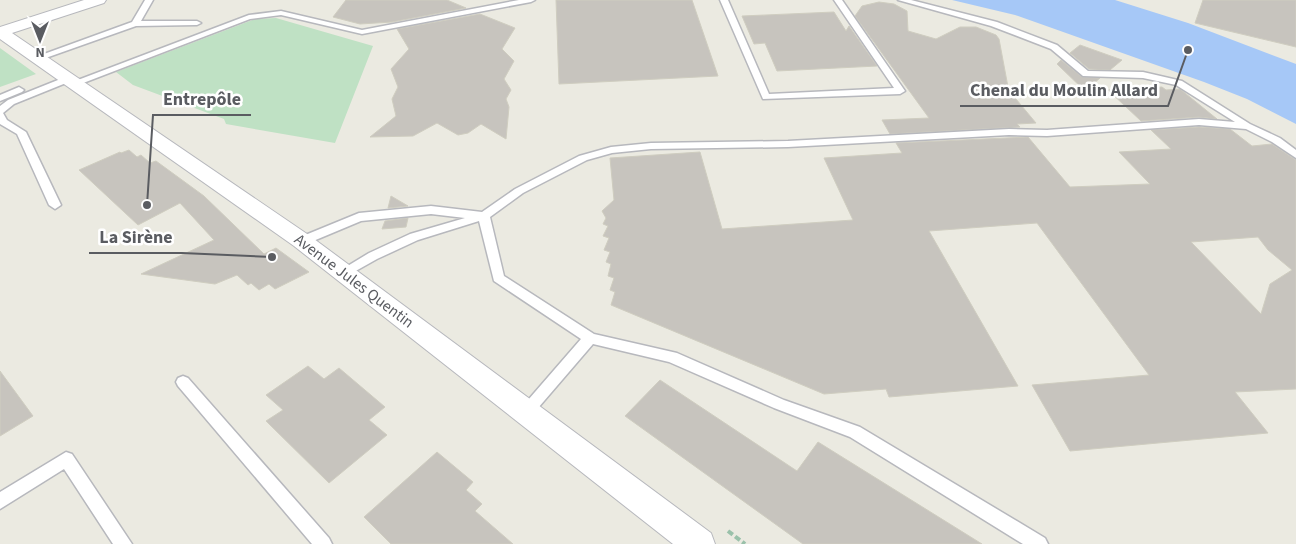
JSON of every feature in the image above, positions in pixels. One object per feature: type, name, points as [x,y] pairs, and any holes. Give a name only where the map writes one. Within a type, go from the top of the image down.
[{"type":"street","points":[[0,32],[99,0]]},
{"type":"street","name":"Avenue Jules Quentin","points":[[0,32],[302,241],[699,544]]},
{"type":"lane","points":[[135,24],[149,0]]},
{"type":"lane","points":[[0,111],[11,102],[68,79],[249,16],[281,13],[362,32],[531,0]]},
{"type":"lane","points":[[724,0],[766,97],[900,91],[838,0]]},
{"type":"lane","points":[[902,0],[994,24],[1054,47],[1086,74],[1143,75],[1179,83],[1216,104],[1248,126],[1276,140],[1296,155]]},
{"type":"lane","points":[[37,58],[135,24],[197,23]]},
{"type":"lane","points":[[0,98],[68,79]]},
{"type":"lane","points":[[0,115],[3,122],[21,132],[55,205]]},
{"type":"lane","points":[[344,273],[373,256],[414,237],[484,216],[519,191],[583,158],[611,150],[661,146],[788,144],[1009,132],[1047,134],[1199,122],[1248,126]]},
{"type":"lane","points":[[302,241],[359,217],[430,210],[484,216]]},
{"type":"lane","points":[[484,216],[498,278],[590,338],[672,357],[779,404],[855,432],[1039,544]]},
{"type":"lane","points":[[527,411],[590,338]]},
{"type":"lane","points":[[184,382],[324,544]]},
{"type":"lane","points":[[0,501],[66,459],[123,544]]},
{"type":"green space","points":[[276,18],[373,46],[335,143],[226,124],[224,119],[133,85],[116,72],[255,19]]},
{"type":"green space","points":[[0,48],[36,74],[0,87]]},
{"type":"water","points":[[952,0],[1115,0],[1188,23],[1296,64],[1296,124],[1247,99],[1204,82],[1015,15]]},
{"type":"building","points":[[346,0],[447,0],[466,8],[392,22],[360,24],[333,17]]},
{"type":"building","points":[[556,0],[692,0],[718,76],[559,84]]},
{"type":"building","points":[[1203,0],[1296,0],[1296,47],[1195,23]]},
{"type":"building","points":[[879,2],[894,4],[907,11],[908,31],[936,39],[960,27],[976,27],[996,35],[999,39],[1008,87],[1006,87],[1036,123],[1017,124],[1020,127],[890,134],[882,120],[929,118],[855,16],[862,6]]},
{"type":"building","points":[[834,12],[846,31],[849,26],[877,66],[777,71],[765,43],[754,44],[742,16]]},
{"type":"building","points":[[480,14],[515,28],[502,49],[514,61],[504,79],[511,90],[506,99],[509,107],[506,139],[481,124],[468,133],[458,135],[437,123],[413,136],[370,137],[396,116],[392,99],[398,87],[391,69],[409,49],[397,29]]},
{"type":"building","points":[[1080,45],[1122,60],[1110,70],[1089,69],[1070,53]]},
{"type":"building","points":[[1061,60],[1082,77],[1100,78],[1085,91],[1057,64]]},
{"type":"building","points":[[1162,87],[1166,90],[1180,89],[1217,119],[1199,117],[1141,121],[1108,90]]},
{"type":"building","points":[[1199,127],[1230,129],[1252,146],[1272,144],[1296,160],[1296,389],[1235,392],[1268,433],[1070,451],[1032,385],[1149,375],[1037,223],[929,231],[1018,386],[889,397],[886,389],[824,394],[611,305],[615,292],[610,290],[614,278],[608,276],[611,264],[606,262],[610,252],[604,250],[609,238],[603,236],[608,226],[603,224],[606,218],[602,211],[614,200],[610,158],[700,152],[722,229],[853,220],[824,158],[902,153],[896,143],[1028,137],[1070,187],[1150,184],[1119,152],[1171,149],[1151,130]],"holes":[[[1258,237],[1268,250],[1292,270],[1270,284],[1261,314],[1191,242]]]},
{"type":"building","points":[[129,150],[137,157],[141,155],[150,163],[156,161],[204,196],[264,254],[276,248],[309,272],[275,289],[269,284],[259,290],[251,283],[248,285],[237,275],[215,284],[141,274],[214,240],[180,203],[138,225],[79,170]]},
{"type":"building","points":[[391,196],[408,206],[388,208]]},
{"type":"building","points":[[408,218],[406,227],[382,229],[385,221]]},
{"type":"building","points":[[308,366],[324,379],[339,368],[385,407],[369,420],[387,435],[329,483],[266,421],[283,410],[266,395]]},
{"type":"building","points":[[0,371],[33,416],[0,436]]},
{"type":"building","points":[[660,380],[797,471],[818,442],[982,544],[803,544],[625,416]]},
{"type":"building","points":[[437,452],[473,482],[466,490],[482,504],[475,511],[513,544],[391,544],[364,517]]},
{"type":"place","name":"Chenal du Moulin Allard","points":[[1188,50]]},
{"type":"place","name":"Entrepôle","points":[[147,205]]},
{"type":"place","name":"La Sirène","points":[[272,257]]}]
